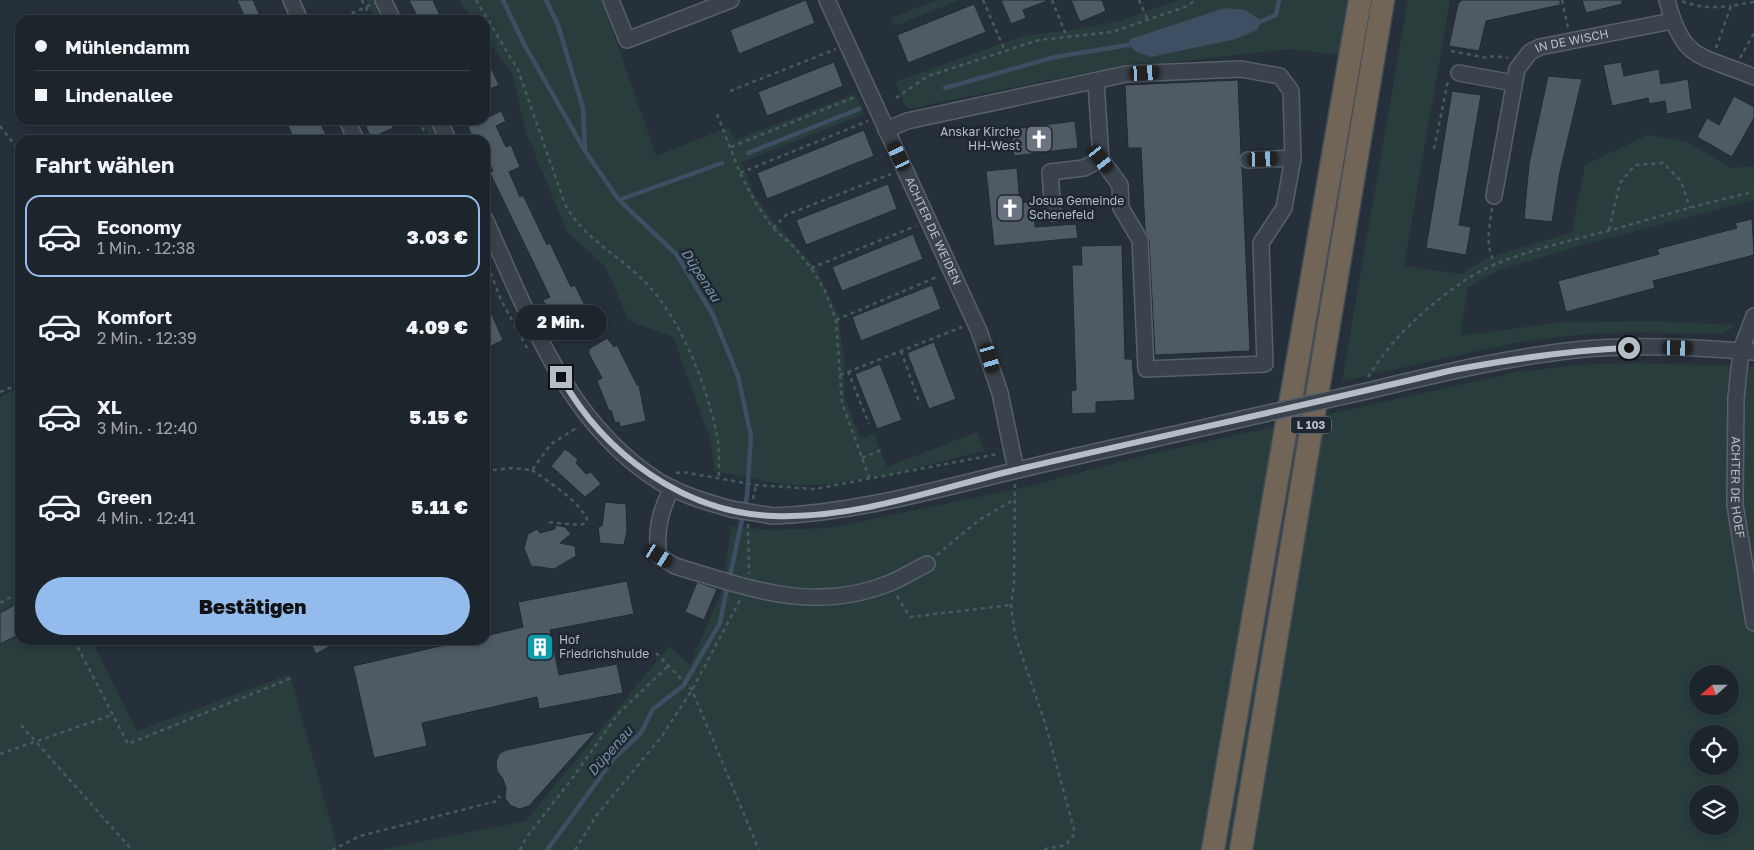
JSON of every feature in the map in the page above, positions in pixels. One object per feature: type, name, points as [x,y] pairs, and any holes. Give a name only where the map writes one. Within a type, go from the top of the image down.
[{"type":"highway","name":"L 103","points":[[1214,850],[1360,0]]},
{"type":"highway","name":"L 103","points":[[1241,850],[1383,0]]},
{"type":"street","points":[[291,0],[298,15]]},
{"type":"street","points":[[383,0],[390,15]]},
{"type":"street","points":[[611,0],[627,40],[731,0]]},
{"type":"street","name":"ACHTER DE WEIDEN","points":[[827,0],[990,358],[1000,393],[1016,470]]},
{"type":"street","points":[[1667,0],[1678,36],[1690,50],[1712,61],[1754,77]]},
{"type":"street","name":"IN DE WISCH","points":[[1494,196],[1514,83],[1522,61],[1530,52],[1540,47],[1672,21]]},
{"type":"street","points":[[886,130],[916,119],[1096,82],[1126,74],[1241,69],[1280,76],[1290,91],[1293,158],[1284,208],[1261,243],[1265,364],[1146,369],[1140,240],[1121,208],[1120,185],[1101,159],[1096,82]]},
{"type":"street","points":[[1459,72],[1514,83]]},
{"type":"street","points":[[1248,160],[1293,158]]},
{"type":"street","points":[[1054,213],[1050,172],[1084,168],[1101,159]]},
{"type":"street","points":[[490,231],[541,341],[570,394],[607,440],[628,459],[673,480],[700,500],[731,509],[773,516],[852,509],[1246,418],[1362,386],[1506,360],[1577,350],[1629,348],[1747,351]]},
{"type":"street","name":"ACHTER DE HOEF","points":[[1754,316],[1736,398],[1735,505],[1754,623]]},
{"type":"street","points":[[673,480],[661,508],[657,540],[659,556],[675,566],[746,587],[790,597],[834,598],[890,583],[927,564]]},
{"type":"path","points":[[362,0],[370,15]]},
{"type":"path","points":[[476,0],[485,15]]},
{"type":"path","points":[[983,0],[1005,51]]},
{"type":"path","points":[[1052,0],[1067,37]]},
{"type":"path","points":[[1139,0],[1148,21]]},
{"type":"path","points":[[896,98],[928,76],[1039,40],[1112,32],[1185,7],[1196,0]]},
{"type":"path","points":[[1562,0],[1571,41]]},
{"type":"path","points":[[1680,0],[1696,6],[1712,8],[1754,2]]},
{"type":"path","points":[[347,15],[365,6]]},
{"type":"path","points":[[1712,61],[1720,33],[1732,6]]},
{"type":"path","points":[[490,23],[518,70],[565,204],[573,219],[643,279],[666,306],[681,332],[698,372],[717,437],[719,478]]},
{"type":"path","points":[[1734,68],[1754,33]]},
{"type":"path","points":[[730,91],[838,49]]},
{"type":"path","points":[[1451,51],[1487,58],[1494,56],[1522,61]]},
{"type":"path","points":[[1434,149],[1446,83],[1459,72]]},
{"type":"path","points":[[731,147],[860,95]]},
{"type":"path","points":[[717,114],[740,173],[755,202],[773,228],[811,268],[826,291],[836,320],[842,403],[870,480]]},
{"type":"path","points":[[740,173],[871,120]]},
{"type":"path","points":[[0,126],[15,146]]},
{"type":"path","points":[[1609,230],[1620,183],[1635,165],[1662,163],[1681,181],[1690,208]]},
{"type":"path","points":[[773,228],[786,215],[895,172]]},
{"type":"path","points":[[1362,386],[1380,358],[1415,320],[1464,280],[1495,265],[1609,230],[1754,192]]},
{"type":"path","points":[[1494,196],[1488,250],[1495,265]]},
{"type":"path","points":[[811,268],[920,224]]},
{"type":"path","points":[[490,271],[501,300],[527,348]]},
{"type":"path","points":[[836,320],[943,274]]},
{"type":"path","points":[[840,375],[966,325]]},
{"type":"path","points":[[901,351],[920,404]]},
{"type":"path","points":[[848,371],[869,424]]},
{"type":"path","points":[[0,392],[15,386]]},
{"type":"path","points":[[532,470],[551,444],[578,427]]},
{"type":"path","points":[[862,458],[881,450]]},
{"type":"path","points":[[673,480],[684,472],[756,485],[815,489],[1000,454]]},
{"type":"path","points":[[490,470],[510,468],[532,470],[585,513],[587,519],[586,523],[580,525],[564,522],[547,522]]},
{"type":"path","points":[[1016,470],[1014,585],[1011,605],[1015,635],[1045,723],[1075,833],[1066,845],[1040,850]]},
{"type":"path","points":[[927,564],[979,520],[1015,499]]},
{"type":"path","points":[[575,850],[596,816],[662,736],[692,690],[746,587],[750,570],[747,532]]},
{"type":"path","points":[[0,603],[15,595]]},
{"type":"path","points":[[901,601],[910,617],[1011,605]]},
{"type":"path","points":[[77,645],[128,744],[294,677]]},
{"type":"path","points":[[656,653],[692,690],[759,850]]},
{"type":"path","points":[[520,850],[526,838],[571,780],[618,714],[669,665]]},
{"type":"path","points":[[0,754],[112,715]]},
{"type":"path","points":[[21,725],[132,850]]},
{"type":"path","points":[[332,850],[360,836],[497,801],[500,796]]},
{"type":"green space","points":[[366,0],[376,0],[384,15],[373,15]]},
{"type":"green space","points":[[459,0],[602,0],[656,156],[729,127],[735,140],[855,94],[864,114],[742,162],[755,196],[775,223],[817,269],[838,315],[844,358],[845,399],[861,439],[874,434],[887,467],[977,432],[984,451],[897,473],[822,485],[785,485],[714,471],[711,442],[673,337],[629,321],[605,266],[567,232],[526,132],[512,73],[490,43],[490,15],[470,15]]},
{"type":"green space","points":[[937,0],[960,0],[895,26],[891,18]]},
{"type":"green space","points":[[1179,0],[1347,0],[1338,55],[1290,49],[1095,71],[907,109],[895,82],[1023,36],[1072,30],[1119,21]]},
{"type":"green space","points":[[1408,0],[1450,0],[1404,266],[1461,274],[1485,259],[1572,232],[1585,165],[1647,135],[1686,141],[1732,168],[1754,166],[1754,200],[1575,247],[1499,270],[1468,287],[1460,336],[1562,322],[1655,321],[1736,325],[1723,334],[1630,332],[1576,335],[1514,343],[1342,381]]},
{"type":"green space","points":[[424,125],[434,125],[439,135],[429,135]]},
{"type":"green space","points":[[1628,363],[1754,366],[1754,850],[379,850],[526,821],[669,646],[690,665],[723,588],[731,526],[770,530],[829,528],[1026,487],[1142,456],[1517,372],[1578,365]]},
{"type":"green space","points":[[15,390],[15,645],[94,645],[137,731],[290,674],[338,850],[0,850],[0,397]]},
{"type":"water","points":[[1225,8],[1245,10],[1262,21],[1257,30],[1236,39],[1151,57],[1137,52],[1128,45],[1130,39]]},
{"type":"building","points":[[237,0],[253,0],[260,15],[244,15]]},
{"type":"building","points":[[409,0],[433,0],[440,15],[416,15]]},
{"type":"building","points":[[806,0],[815,23],[739,54],[730,30]]},
{"type":"building","points":[[1001,0],[1047,1],[1023,10],[1026,18],[1011,24]]},
{"type":"building","points":[[1071,0],[1102,0],[1106,11],[1080,22]]},
{"type":"building","points":[[1462,0],[1560,0],[1560,5],[1486,21],[1479,51],[1449,46],[1458,4]]},
{"type":"building","points":[[1582,0],[1622,0],[1622,4],[1586,13]]},
{"type":"building","points":[[974,4],[986,32],[908,63],[897,35]]},
{"type":"building","points":[[834,62],[843,86],[767,116],[758,92]]},
{"type":"building","points":[[1621,62],[1624,76],[1659,69],[1661,84],[1688,79],[1692,109],[1667,114],[1665,101],[1649,104],[1648,98],[1612,106],[1603,65]]},
{"type":"building","points":[[490,66],[499,85],[490,89]]},
{"type":"building","points":[[1548,76],[1582,79],[1560,172],[1552,222],[1524,219],[1529,164]]},
{"type":"building","points":[[1238,80],[1241,154],[1239,160],[1242,167],[1250,351],[1155,355],[1149,240],[1145,230],[1141,148],[1128,148],[1125,85]]},
{"type":"building","points":[[1452,91],[1481,95],[1459,225],[1471,227],[1466,255],[1426,248]]},
{"type":"building","points":[[1734,96],[1754,107],[1754,118],[1732,157],[1697,137],[1707,118],[1719,125]]},
{"type":"building","points":[[501,111],[506,121],[496,126],[506,147],[511,145],[520,167],[509,172],[520,197],[523,195],[547,245],[550,243],[571,287],[575,285],[587,310],[578,314],[584,328],[561,339],[543,300],[550,297],[490,173],[493,171],[490,165],[490,135],[472,135],[468,127],[472,125],[490,125],[490,116]]},
{"type":"building","points":[[1075,121],[1078,148],[1014,156],[1011,129]]},
{"type":"building","points":[[288,125],[321,125],[326,135],[292,135]]},
{"type":"building","points":[[365,125],[392,125],[393,128],[378,135],[370,135]]},
{"type":"building","points":[[864,130],[874,156],[767,199],[757,173]]},
{"type":"building","points":[[1017,168],[1020,203],[1034,201],[1035,227],[1076,224],[1078,238],[994,246],[986,171]]},
{"type":"building","points":[[888,184],[897,209],[806,245],[796,220]]},
{"type":"building","points":[[1752,219],[1754,255],[1653,281],[1655,288],[1566,312],[1558,281],[1659,254],[1657,249],[1737,228],[1735,223]]},
{"type":"building","points":[[913,234],[923,259],[842,291],[832,267]]},
{"type":"building","points":[[1122,245],[1125,359],[1132,359],[1135,400],[1096,402],[1096,413],[1072,414],[1071,391],[1076,390],[1072,265],[1082,265],[1081,246]]},
{"type":"building","points":[[932,285],[941,309],[861,341],[852,317]]},
{"type":"building","points":[[490,310],[503,340],[490,346]]},
{"type":"building","points":[[607,338],[614,347],[617,345],[637,385],[639,385],[646,421],[620,427],[619,422],[615,423],[611,410],[609,411],[597,381],[602,378],[589,354],[589,349]]},
{"type":"building","points":[[934,342],[956,399],[929,409],[907,353]]},
{"type":"building","points":[[880,364],[902,420],[877,429],[855,374]]},
{"type":"building","points":[[565,449],[578,459],[576,463],[586,474],[591,472],[601,484],[585,497],[551,466]]},
{"type":"building","points":[[605,502],[626,504],[627,531],[624,545],[600,543],[598,527],[602,526]]},
{"type":"building","points":[[555,525],[565,527],[571,534],[560,543],[575,546],[576,556],[554,569],[531,566],[524,548],[528,534],[537,529],[540,533],[555,529]]},
{"type":"building","points":[[627,581],[634,614],[550,630],[559,675],[617,664],[623,693],[539,709],[537,697],[422,723],[427,746],[374,758],[353,666],[445,645],[490,645],[490,635],[523,627],[518,602]]},
{"type":"building","points":[[697,582],[717,589],[704,620],[685,612]]},
{"type":"building","points":[[15,605],[15,636],[0,644],[0,613]]},
{"type":"building","points":[[312,645],[332,645],[316,654]]},
{"type":"building","points":[[596,731],[529,806],[519,809],[510,805],[505,798],[506,788],[503,779],[497,771],[496,762],[499,754],[506,750]]},
{"type":"waterway","name":"Düpenau","points":[[503,0],[524,44],[585,151],[619,200],[677,255],[713,315],[738,376],[751,436],[747,496],[730,576]]},
{"type":"waterway","points":[[546,0],[558,25],[583,108],[585,150]]},
{"type":"waterway","points":[[1262,21],[1276,15],[1279,0]]},
{"type":"waterway","points":[[945,88],[1055,57],[1128,45]]},
{"type":"waterway","points":[[748,153],[859,109]]},
{"type":"waterway","points":[[619,200],[722,163]]},
{"type":"waterway","name":"Düpenau","points":[[547,850],[615,757],[641,733],[653,709],[683,686],[720,623],[727,588]]},
{"type":"place","name":"Anskar Kirche HH-West","points":[[1039,139]]},
{"type":"place","name":"Josua Gemeinde Schenefeld","points":[[1010,208]]},
{"type":"place","name":"Hof Friedrichshulde","points":[[540,647]]},
{"type":"route","points":[[561,377],[570,394],[607,440],[628,459],[662,482],[700,500],[731,509],[773,516],[852,509],[899,499],[1016,470],[1453,370],[1516,358],[1577,350],[1629,348]]}]
